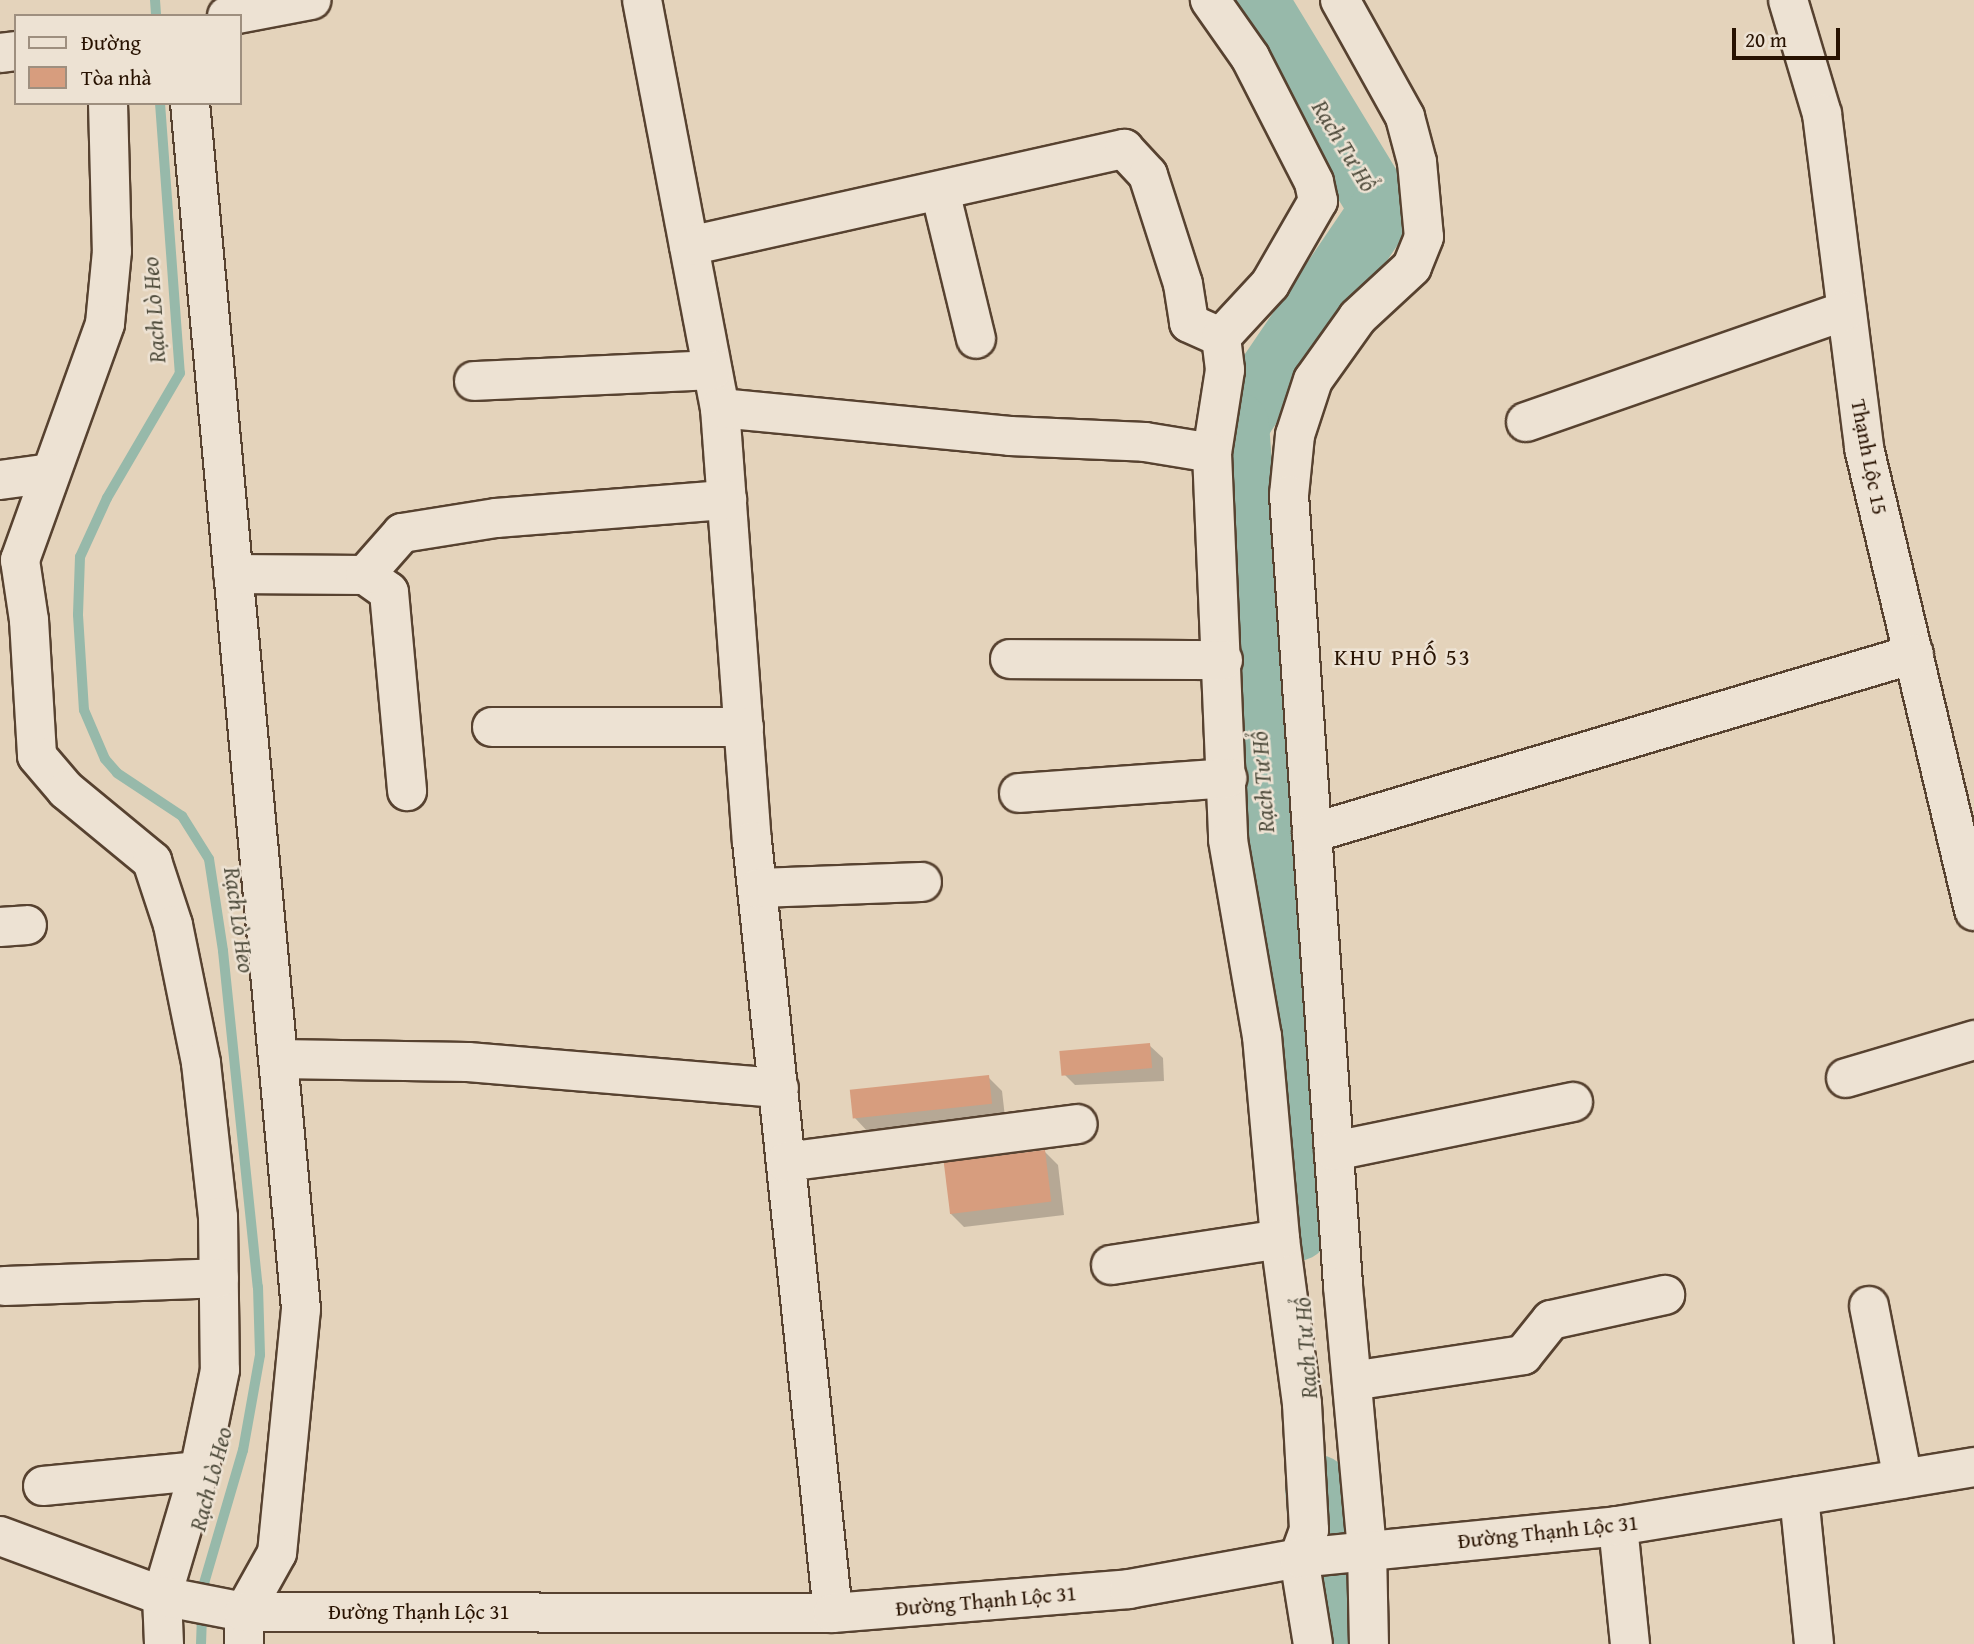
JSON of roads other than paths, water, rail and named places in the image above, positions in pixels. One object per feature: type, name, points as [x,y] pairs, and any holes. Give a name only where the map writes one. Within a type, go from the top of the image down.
[{"type":"street","points":[[238,14],[311,0]]},
{"type":"street","points":[[642,0],[720,408],[758,888],[833,1613]]},
{"type":"street","points":[[1210,0],[1250,57],[1314,182],[1318,201],[1270,284],[1221,337],[1224,370],[1212,453],[1223,660],[1228,840],[1262,1036],[1280,1239],[1302,1404],[1309,1530],[1306,1558],[1313,1644]]},
{"type":"street","points":[[1340,0],[1405,117],[1417,162],[1424,237],[1412,267],[1358,317],[1312,380],[1296,435],[1289,495],[1369,1644]]},
{"type":"street","name":"Thạnh Lộc 15","points":[[1787,0],[1822,114],[1864,448],[1973,903]]},
{"type":"street","points":[[108,105],[112,251],[105,324],[20,560],[29,620],[37,756],[66,790],[152,861],[173,925],[201,1063],[218,1217],[220,1370],[170,1597],[164,1644]]},
{"type":"street","points":[[190,105],[301,1309],[277,1553],[238,1621]]},
{"type":"street","points":[[689,246],[1124,149],[1148,175],[1183,284],[1189,323],[1221,337]]},
{"type":"street","points":[[940,191],[976,339]]},
{"type":"street","points":[[1526,422],[1845,311]]},
{"type":"street","points":[[474,381],[712,370]]},
{"type":"street","points":[[720,408],[1010,436],[1145,442],[1212,453]]},
{"type":"street","points":[[0,480],[51,473]]},
{"type":"street","points":[[365,575],[402,533],[496,519],[727,500]]},
{"type":"street","points":[[233,574],[365,575],[389,592],[407,791]]},
{"type":"street","points":[[1312,833],[1913,654]]},
{"type":"street","points":[[1010,659],[1223,660]]},
{"type":"street","points":[[492,727],[744,727]]},
{"type":"street","points":[[1019,793],[1227,778]]},
{"type":"street","points":[[758,888],[922,882]]},
{"type":"street","points":[[1846,1078],[1974,1040]]},
{"type":"street","points":[[278,1059],[468,1062],[779,1088]]},
{"type":"street","points":[[1334,1151],[1573,1102]]},
{"type":"street","points":[[786,1162],[1078,1124]]},
{"type":"street","points":[[1111,1265],[1280,1239]]},
{"type":"street","points":[[4,1286],[219,1278]]},
{"type":"street","points":[[1352,1381],[1523,1355],[1551,1320],[1665,1295]]},
{"type":"street","points":[[1869,1306],[1903,1479]]},
{"type":"street","name":"Đường Thạnh Lộc 31","points":[[0,1536],[238,1621],[833,1613],[1129,1589],[1306,1558],[1618,1525],[1974,1467]]},
{"type":"street","points":[[43,1486],[199,1471]]},
{"type":"street","points":[[1799,1496],[1814,1644]]},
{"type":"street","points":[[1618,1525],[1630,1644]]},
{"type":"waterway","name":"Rạch Lò Heo","points":[[155,0],[156,14]]},
{"type":"waterway","name":"Rạch Tư Hổ","points":[[1255,0],[1382,209],[1236,424],[1297,1228]]},
{"type":"waterway","name":"Rạch Lò Heo","points":[[160,105],[180,373],[107,498],[80,557],[78,615],[84,710],[105,759],[117,773],[182,816],[209,859],[223,951],[258,1287],[260,1355],[243,1450],[203,1587],[201,1644]]},
{"type":"waterway","name":"Rạch Tư Hổ","points":[[1317,1487],[1329,1644]]},
{"type":"district","name":"KHU PHỐ 53","points":[[1403,657]]}]
